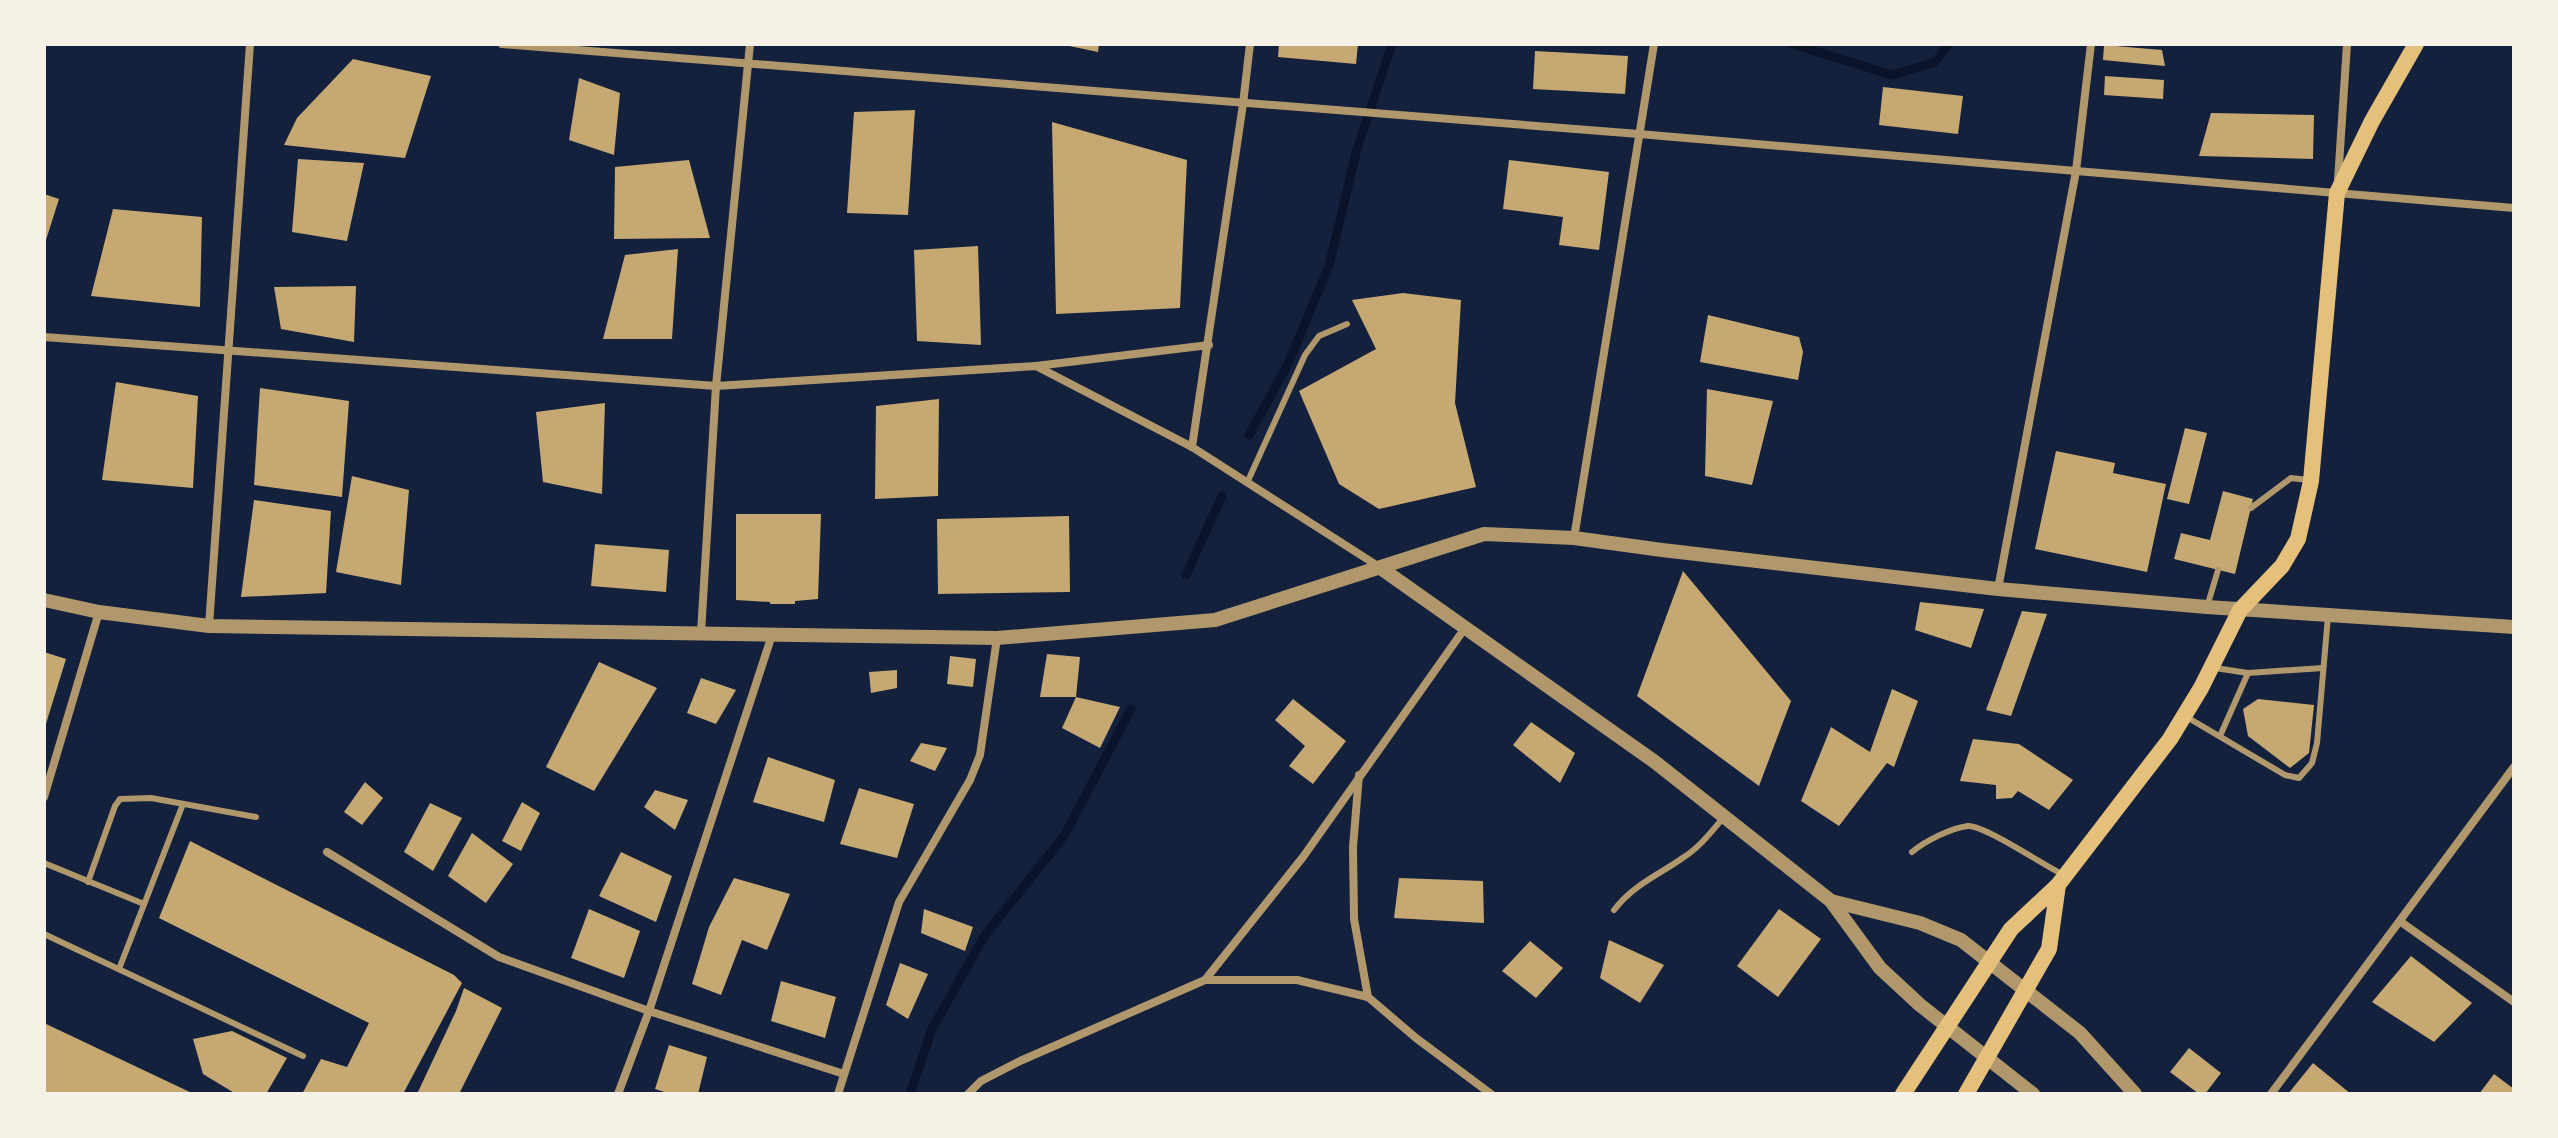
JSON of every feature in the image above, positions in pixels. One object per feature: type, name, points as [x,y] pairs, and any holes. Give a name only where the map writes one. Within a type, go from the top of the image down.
[{"type":"main road","points":[[1903,1094],[2011,929],[2062,880],[2185,716],[2240,610],[2282,566],[2298,539],[2311,481],[2337,193],[2372,121],[2416,44]]},
{"type":"main road","points":[[1966,1094],[2049,949],[2062,880]]},
{"type":"street","points":[[209,626],[250,44]]},
{"type":"street","points":[[502,44],[1639,134],[2514,208]]},
{"type":"street","points":[[701,633],[716,386],[750,44]]},
{"type":"street","points":[[1192,447],[1250,44]]},
{"type":"street","points":[[1574,538],[1654,44]]},
{"type":"street","points":[[1998,589],[2076,171],[2091,44]]},
{"type":"street","points":[[2337,193],[2347,44]]},
{"type":"street","points":[[44,337],[716,386],[1036,366],[1209,345]]},
{"type":"street","points":[[1036,366],[1192,447],[1382,569],[1655,762],[1831,901],[1880,968],[1920,1005],[2033,1094]]},
{"type":"street","points":[[44,600],[99,612],[209,626],[997,638],[1215,620],[1484,534],[1574,538],[1998,589],[2240,610],[2514,627]]},
{"type":"street","points":[[44,797],[99,612]]},
{"type":"street","points":[[1205,980],[1303,857],[1465,628]]},
{"type":"street","points":[[618,1094],[649,1011],[772,634]]},
{"type":"street","points":[[838,1094],[899,902],[970,780],[980,755],[997,638]]},
{"type":"street","points":[[2271,1094],[2514,767]]},
{"type":"street","points":[[1359,775],[1353,847],[1354,919],[1368,997]]},
{"type":"street","points":[[327,852],[499,957],[649,1011],[844,1074]]},
{"type":"street","points":[[1831,901],[1920,923],[1961,940],[2080,1033],[2135,1094]]},
{"type":"street","points":[[2401,922],[2514,1002]]},
{"type":"street","points":[[968,1094],[981,1081],[1020,1061],[1205,980],[1297,980],[1368,997],[1416,1038],[1491,1094]]},
{"type":"lane","points":[[1247,483],[1305,355],[1319,336],[1347,324]]},
{"type":"lane","points":[[2251,508],[2291,478],[2311,481]]},
{"type":"lane","points":[[2207,607],[2218,570]]},
{"type":"lane","points":[[2185,716],[2285,775],[2299,778],[2312,763],[2317,743],[2328,616]]},
{"type":"lane","points":[[2211,667],[2248,673],[2323,668]]},
{"type":"lane","points":[[2220,736],[2248,673]]},
{"type":"lane","points":[[88,882],[120,799],[151,798],[256,817]]},
{"type":"lane","points":[[119,969],[183,804]]},
{"type":"lane","points":[[1614,910],[1637,885],[1691,852],[1724,817]]},
{"type":"lane","points":[[1912,852],[1925,841],[1970,826],[1997,836],[2062,880]]},
{"type":"lane","points":[[44,863],[144,904]]},
{"type":"lane","points":[[44,934],[303,1056]]},
{"type":"building","points":[[1060,44],[1099,44],[1098,52]]},
{"type":"building","points":[[1279,44],[1358,44],[1356,64],[1278,57]]},
{"type":"building","points":[[2104,45],[2162,50],[2165,66],[2103,60]]},
{"type":"building","points":[[1535,51],[1628,56],[1625,94],[1533,89]]},
{"type":"building","points":[[353,59],[431,76],[405,158],[284,145],[297,118]]},
{"type":"building","points":[[2105,76],[2164,80],[2163,99],[2104,95]]},
{"type":"building","points":[[579,78],[620,93],[614,155],[569,140]]},
{"type":"building","points":[[1883,87],[1963,96],[1958,134],[1879,125]]},
{"type":"building","points":[[915,110],[908,215],[847,213],[854,112]]},
{"type":"building","points":[[2211,113],[2314,115],[2313,159],[2199,156]]},
{"type":"building","points":[[1052,122],[1187,160],[1180,308],[1056,314]]},
{"type":"building","points":[[298,159],[364,163],[347,241],[292,232]]},
{"type":"building","points":[[689,160],[710,238],[614,239],[615,167]]},
{"type":"building","points":[[1509,160],[1609,172],[1599,250],[1559,245],[1563,217],[1503,209]]},
{"type":"building","points":[[44,194],[59,199],[45,243],[44,243]]},
{"type":"building","points":[[113,209],[202,217],[200,307],[91,296]]},
{"type":"building","points":[[978,246],[981,345],[917,341],[914,250]]},
{"type":"building","points":[[678,249],[672,339],[603,339],[625,255]]},
{"type":"building","points":[[356,286],[354,342],[281,329],[274,287]]},
{"type":"building","points":[[1403,293],[1461,300],[1455,403],[1476,487],[1379,509],[1339,484],[1299,391],[1376,349],[1352,300]]},
{"type":"building","points":[[1708,315],[1799,337],[1803,352],[1798,380],[1700,362]]},
{"type":"building","points":[[116,382],[198,396],[193,488],[102,480]]},
{"type":"building","points":[[260,388],[349,401],[342,497],[254,485]]},
{"type":"building","points":[[1707,389],[1773,401],[1752,485],[1705,476]]},
{"type":"building","points":[[939,399],[938,496],[875,499],[876,406]]},
{"type":"building","points":[[605,403],[602,494],[543,482],[536,412]]},
{"type":"building","points":[[2185,428],[2207,433],[2189,504],[2167,499]]},
{"type":"building","points":[[2056,451],[2115,463],[2113,473],[2166,484],[2147,572],[2035,549]]},
{"type":"building","points":[[352,476],[409,490],[401,585],[336,572]]},
{"type":"building","points":[[2223,491],[2253,499],[2235,574],[2174,559],[2181,533],[2210,540]]},
{"type":"building","points":[[254,500],[331,511],[326,593],[241,597]]},
{"type":"building","points":[[736,514],[821,514],[818,599],[795,601],[795,604],[736,600]]},
{"type":"building","points":[[1069,516],[1070,592],[938,594],[937,519]]},
{"type":"building","points":[[595,544],[669,550],[666,592],[591,586]]},
{"type":"building","points":[[1683,571],[1791,701],[1759,786],[1637,696]]},
{"type":"building","points":[[1920,602],[1984,609],[1971,648],[1915,630]]},
{"type":"building","points":[[2022,611],[2047,614],[2011,716],[1986,710]]},
{"type":"building","points":[[44,652],[66,659],[45,727],[44,727]]},
{"type":"building","points":[[1047,654],[1080,657],[1076,697],[1040,697]]},
{"type":"building","points":[[950,656],[976,659],[973,687],[947,684]]},
{"type":"building","points":[[599,662],[657,688],[594,791],[546,767]]},
{"type":"building","points":[[897,670],[897,688],[871,693],[869,672]]},
{"type":"building","points":[[701,678],[736,690],[716,724],[687,713]]},
{"type":"building","points":[[1892,689],[1918,701],[1894,767],[1887,763],[1839,826],[1801,801],[1831,727],[1870,752]]},
{"type":"building","points":[[1076,697],[1120,707],[1100,748],[1062,728]]},
{"type":"building","points":[[1293,699],[1346,741],[1313,784],[1289,766],[1305,746],[1275,720]]},
{"type":"building","points":[[2258,699],[2314,705],[2309,753],[2290,768],[2248,736],[2243,709]]},
{"type":"building","points":[[1531,722],[1575,753],[1560,783],[1513,745]]},
{"type":"building","points":[[1973,739],[2019,744],[2073,780],[2049,810],[2018,791],[2012,798],[1996,799],[1996,785],[1960,781]]},
{"type":"building","points":[[921,743],[947,748],[935,771],[910,761]]},
{"type":"building","points":[[768,757],[835,780],[824,822],[753,802]]},
{"type":"building","points":[[365,782],[383,798],[362,825],[344,812]]},
{"type":"building","points":[[859,788],[914,804],[897,858],[840,844]]},
{"type":"building","points":[[655,790],[688,800],[675,830],[644,807]]},
{"type":"building","points":[[522,802],[540,813],[521,851],[502,841]]},
{"type":"building","points":[[430,803],[462,818],[433,871],[404,852]]},
{"type":"building","points":[[472,833],[513,864],[486,903],[448,876]]},
{"type":"building","points":[[190,841],[454,975],[462,983],[403,1094],[302,1094],[321,1059],[347,1067],[369,1023],[159,918]]},
{"type":"building","points":[[621,852],[672,876],[656,922],[599,896]]},
{"type":"building","points":[[734,878],[790,894],[767,950],[742,940],[721,995],[692,984],[709,927]]},
{"type":"building","points":[[1399,878],[1483,881],[1484,923],[1394,918]]},
{"type":"building","points":[[589,909],[640,931],[624,978],[571,958]]},
{"type":"building","points":[[924,909],[973,927],[965,951],[921,933]]},
{"type":"building","points":[[1779,909],[1821,939],[1778,997],[1737,966]]},
{"type":"building","points":[[1609,940],[1664,965],[1640,1003],[1600,978]]},
{"type":"building","points":[[1530,941],[1563,968],[1536,998],[1502,971]]},
{"type":"building","points":[[2411,956],[2472,1003],[2434,1042],[2372,1002]]},
{"type":"building","points":[[900,963],[928,974],[908,1019],[886,1005]]},
{"type":"building","points":[[781,981],[836,997],[825,1038],[771,1021]]},
{"type":"building","points":[[464,988],[502,1008],[459,1094],[417,1094],[456,1011]]},
{"type":"building","points":[[44,1023],[194,1094],[44,1094]]},
{"type":"building","points":[[232,1031],[287,1058],[266,1094],[236,1094],[203,1074],[193,1039]]},
{"type":"building","points":[[669,1045],[707,1057],[698,1094],[671,1094],[655,1089]]},
{"type":"building","points":[[2189,1048],[2221,1073],[2205,1094],[2199,1094],[2170,1072]]},
{"type":"building","points":[[2313,1063],[2351,1094],[2288,1094]]},
{"type":"building","points":[[2494,1074],[2514,1089],[2514,1094],[2479,1094]]},
{"type":"waterway","points":[[1249,435],[1287,366],[1329,266],[1357,149],[1392,44]]},
{"type":"waterway","points":[[1792,44],[1892,75],[1935,62],[1949,44]]},
{"type":"waterway","points":[[1186,575],[1222,496]]},
{"type":"waterway","points":[[910,1094],[932,1029],[985,935],[1064,836],[1131,709]]}]
